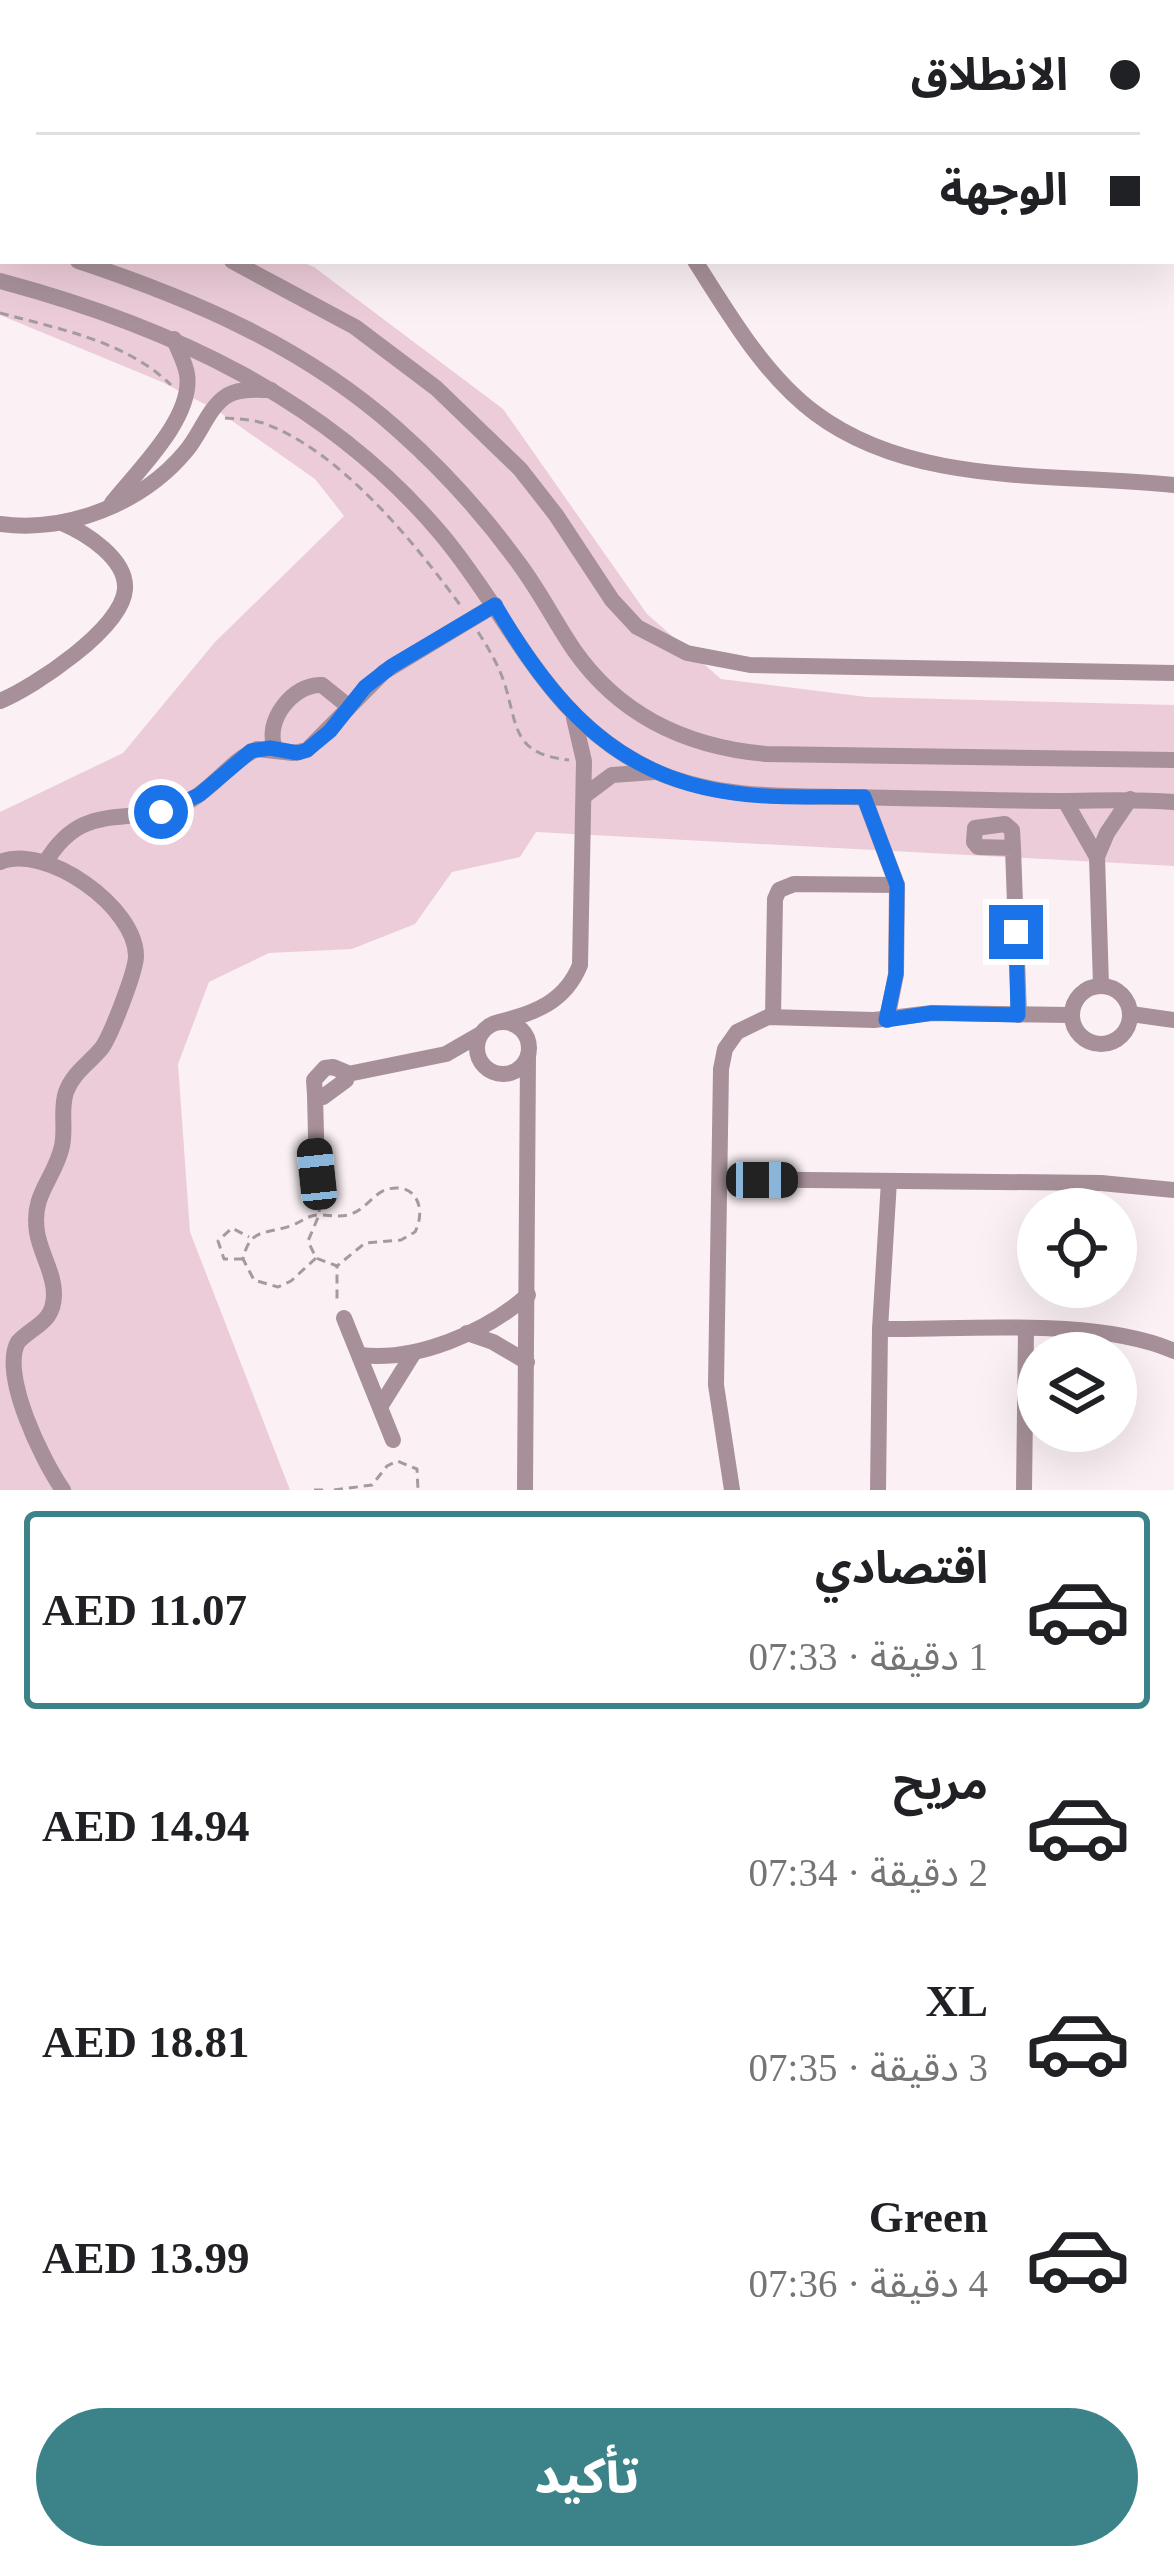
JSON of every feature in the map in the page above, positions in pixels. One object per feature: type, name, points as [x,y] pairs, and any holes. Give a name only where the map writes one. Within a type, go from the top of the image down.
[{"type":"street","points":[[86,264],[257,332],[363,400],[430,460],[494,530],[592,673],[628,706],[670,732],[701,744],[766,754],[1174,760]]},
{"type":"street","points":[[238,264],[344,320],[436,388],[520,470],[627,617],[675,648],[701,658],[750,665],[1174,673]]},
{"type":"street","points":[[697,264],[743,335],[792,391],[813,412],[871,446],[948,468],[1174,485]]},
{"type":"street","points":[[0,281],[174,339],[273,390],[350,445],[441,533],[495,605],[537,673],[574,718],[656,772],[736,794],[1174,802]]},
{"type":"street","points":[[98,544],[107,506],[152,458],[183,397],[186,370],[174,339]]},
{"type":"street","points":[[0,524],[62,523],[153,485],[186,451],[218,402],[235,392],[273,390]]},
{"type":"street","points":[[0,701],[61,664],[119,606],[125,592],[124,575],[98,544],[62,523]]},
{"type":"street","points":[[44,863],[60,839],[79,824],[173,808],[199,795],[251,751],[307,750],[400,660],[495,605]]},
{"type":"street","points":[[276,750],[270,738],[272,724],[304,688],[322,685],[348,706]]},
{"type":"street","points":[[317,1174],[314,1080],[325,1069],[333,1067],[348,1074],[446,1054],[499,1022],[544,1007],[570,985],[583,953],[584,761],[574,718]]},
{"type":"street","points":[[584,796],[612,776],[656,772]]},
{"type":"street","points":[[864,797],[897,885],[896,974],[886,1020]]},
{"type":"street","points":[[1101,985],[1097,857],[1130,799]]},
{"type":"street","points":[[1064,801],[1097,857]]},
{"type":"street","points":[[1013,848],[1018,1015]]},
{"type":"street","points":[[0,862],[13,857],[44,863],[80,880],[113,909],[130,934],[136,962],[108,1039],[78,1071],[66,1092],[62,1147],[36,1210],[53,1303],[43,1324],[12,1350],[4,1381],[42,1458],[64,1490]]},
{"type":"street","points":[[773,1017],[779,890],[794,884],[897,885]]},
{"type":"street","points":[[1101,985],[1127,999],[1131,1015],[1128,1030],[1117,1041],[1102,1045],[1087,1041],[1075,1030],[1071,1016],[1075,1000],[1085,989],[1101,985]]},
{"type":"street","points":[[501,1075],[523,1066],[544,1007]]},
{"type":"street","points":[[1131,1015],[1174,1020]]},
{"type":"street","points":[[732,1490],[716,1385],[722,1059],[730,1040],[744,1026],[773,1017],[1071,1016]]},
{"type":"street","points":[[499,1022],[519,1027],[529,1050],[525,1490]]},
{"type":"street","points":[[479,1035],[480,1063]]},
{"type":"street","points":[[446,1054],[480,1063],[501,1075],[530,1118]]},
{"type":"street","points":[[720,1179],[1136,1184],[1174,1190]]},
{"type":"street","points":[[878,1490],[880,1329],[889,1181]]},
{"type":"street","points":[[360,1355],[413,1354],[499,1319],[528,1295]]},
{"type":"street","points":[[344,1318],[393,1440]]},
{"type":"street","points":[[880,1329],[1120,1333],[1174,1351]]},
{"type":"street","points":[[1024,1490],[1026,1330]]},
{"type":"street","points":[[466,1332],[527,1362]]},
{"type":"street","points":[[380,1407],[413,1354]]},
{"type":"path","points":[[0,313],[119,349],[155,371],[183,397]]},
{"type":"path","points":[[211,413],[274,428],[337,469],[411,543],[470,620],[499,668],[510,718],[522,739],[552,758],[584,761]]},
{"type":"path","points":[[317,1174],[320,1215],[308,1241],[316,1258],[338,1266]]},
{"type":"path","points":[[316,1258],[278,1287],[254,1280],[243,1259],[250,1238],[268,1228],[320,1215],[356,1213],[381,1192],[411,1192],[420,1205],[420,1223],[408,1238],[365,1244],[338,1266],[335,1297],[344,1318]]},
{"type":"path","points":[[243,1259],[224,1258],[218,1240],[232,1228],[250,1238]]},
{"type":"path","points":[[314,1490],[372,1485],[397,1461],[416,1469],[418,1490]]},
{"type":"shaded area","points":[[0,264],[314,267],[503,409],[647,614],[721,679],[867,697],[1174,705],[1174,866],[536,832],[520,857],[452,872],[415,924],[352,949],[269,953],[209,982],[178,1064],[190,1232],[290,1490],[0,1490],[0,812],[123,753],[215,642],[344,516],[315,479],[218,411],[162,382],[0,315]]},
{"type":"route","points":[[161,812],[199,795],[251,751],[307,750],[330,731],[365,687],[392,666],[495,605],[537,673],[574,718],[656,772],[736,794],[864,797],[897,885],[896,974],[886,1020],[932,1013],[1018,1015],[1016,932]]}]
